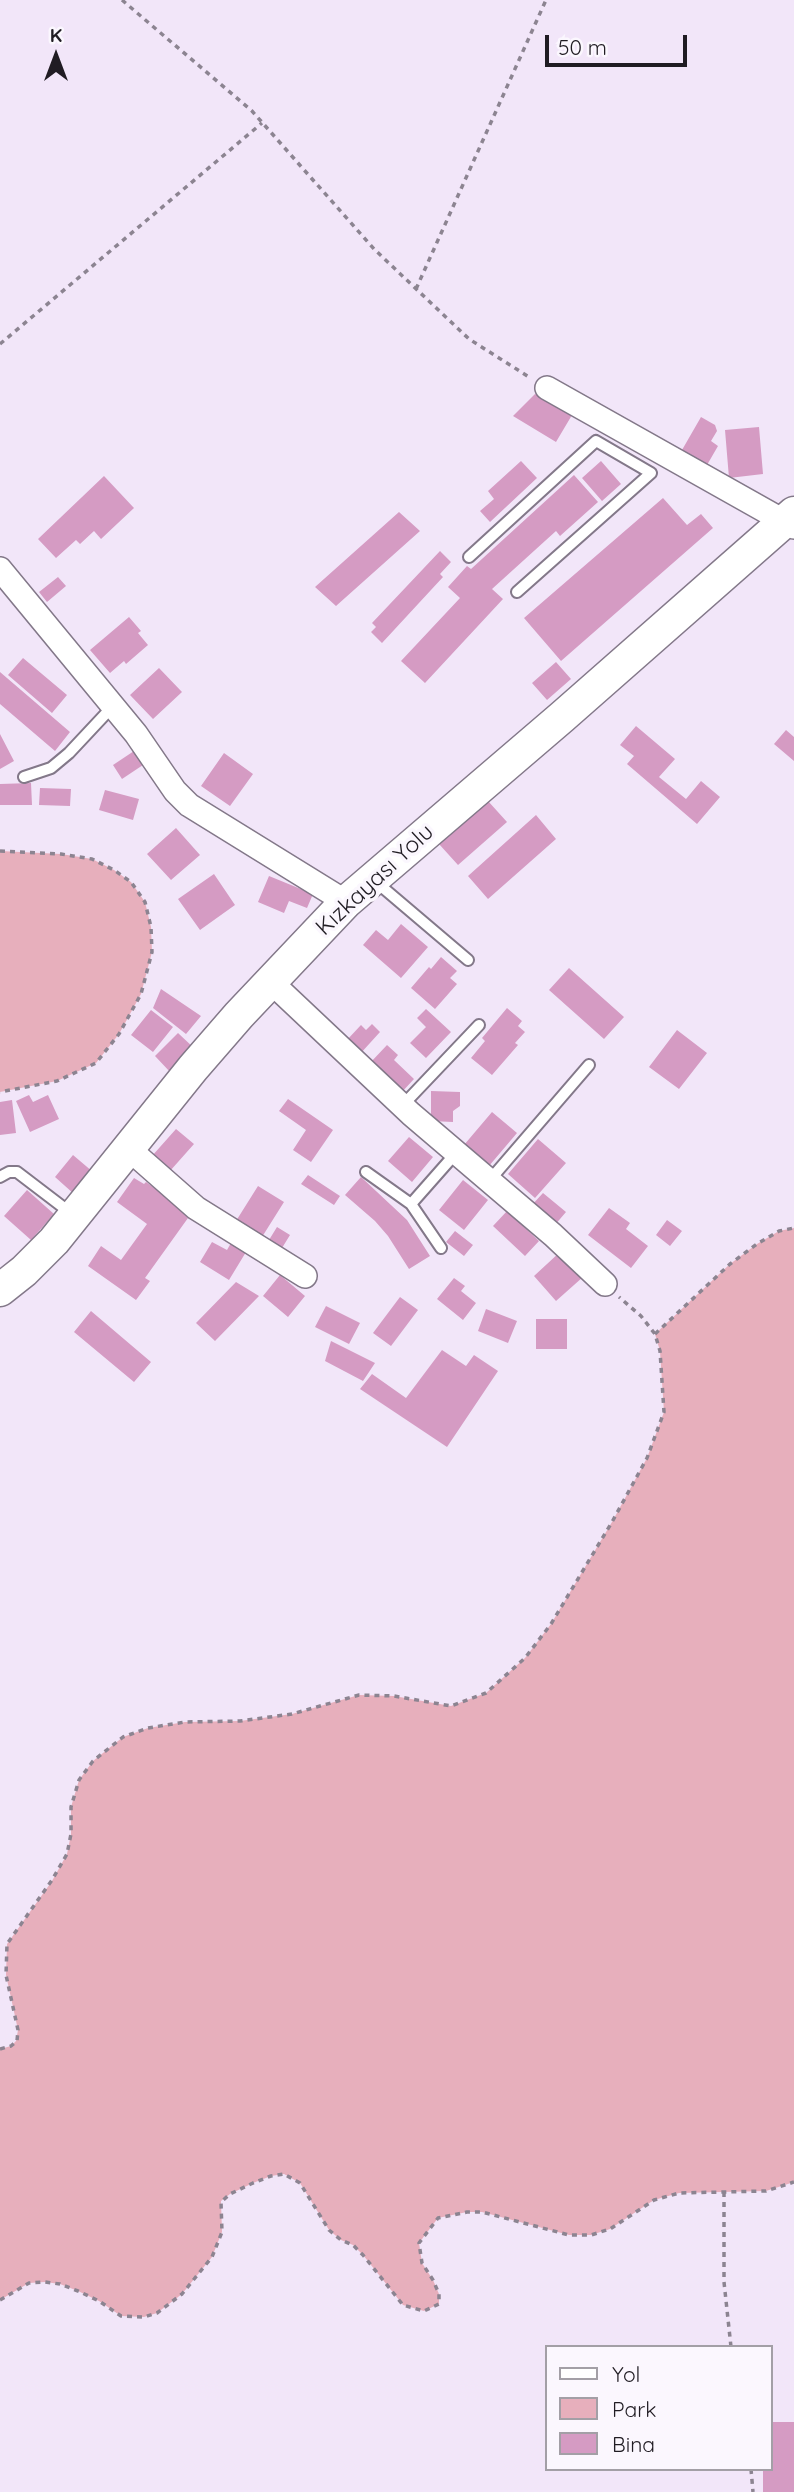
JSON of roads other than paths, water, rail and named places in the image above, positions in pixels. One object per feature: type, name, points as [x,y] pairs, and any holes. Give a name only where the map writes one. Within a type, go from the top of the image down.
[{"type":"street","points":[[547,388],[791,520]]},
{"type":"street","name":"Kızkayası Yolu","points":[[0,1290],[54,1241],[193,1068],[346,902],[791,520]]},
{"type":"street","points":[[0,569],[136,734],[175,791],[189,805],[346,902]]},
{"type":"street","points":[[271,982],[402,1106],[553,1235],[605,1284]]},
{"type":"street","points":[[129,1149],[196,1208],[304,1276]]},
{"type":"lane","points":[[469,557],[596,442],[598,417]]},
{"type":"lane","points":[[517,592],[651,473],[596,442]]},
{"type":"lane","points":[[24,777],[51,768],[69,753],[113,706]]},
{"type":"lane","points":[[373,879],[468,960]]},
{"type":"lane","points":[[402,1106],[479,1025]]},
{"type":"lane","points":[[489,1181],[589,1065]]},
{"type":"lane","points":[[411,1204],[456,1153]]},
{"type":"lane","points":[[0,1177],[9,1172],[17,1172],[75,1216]]},
{"type":"lane","points":[[366,1172],[411,1204],[441,1248]]}]
